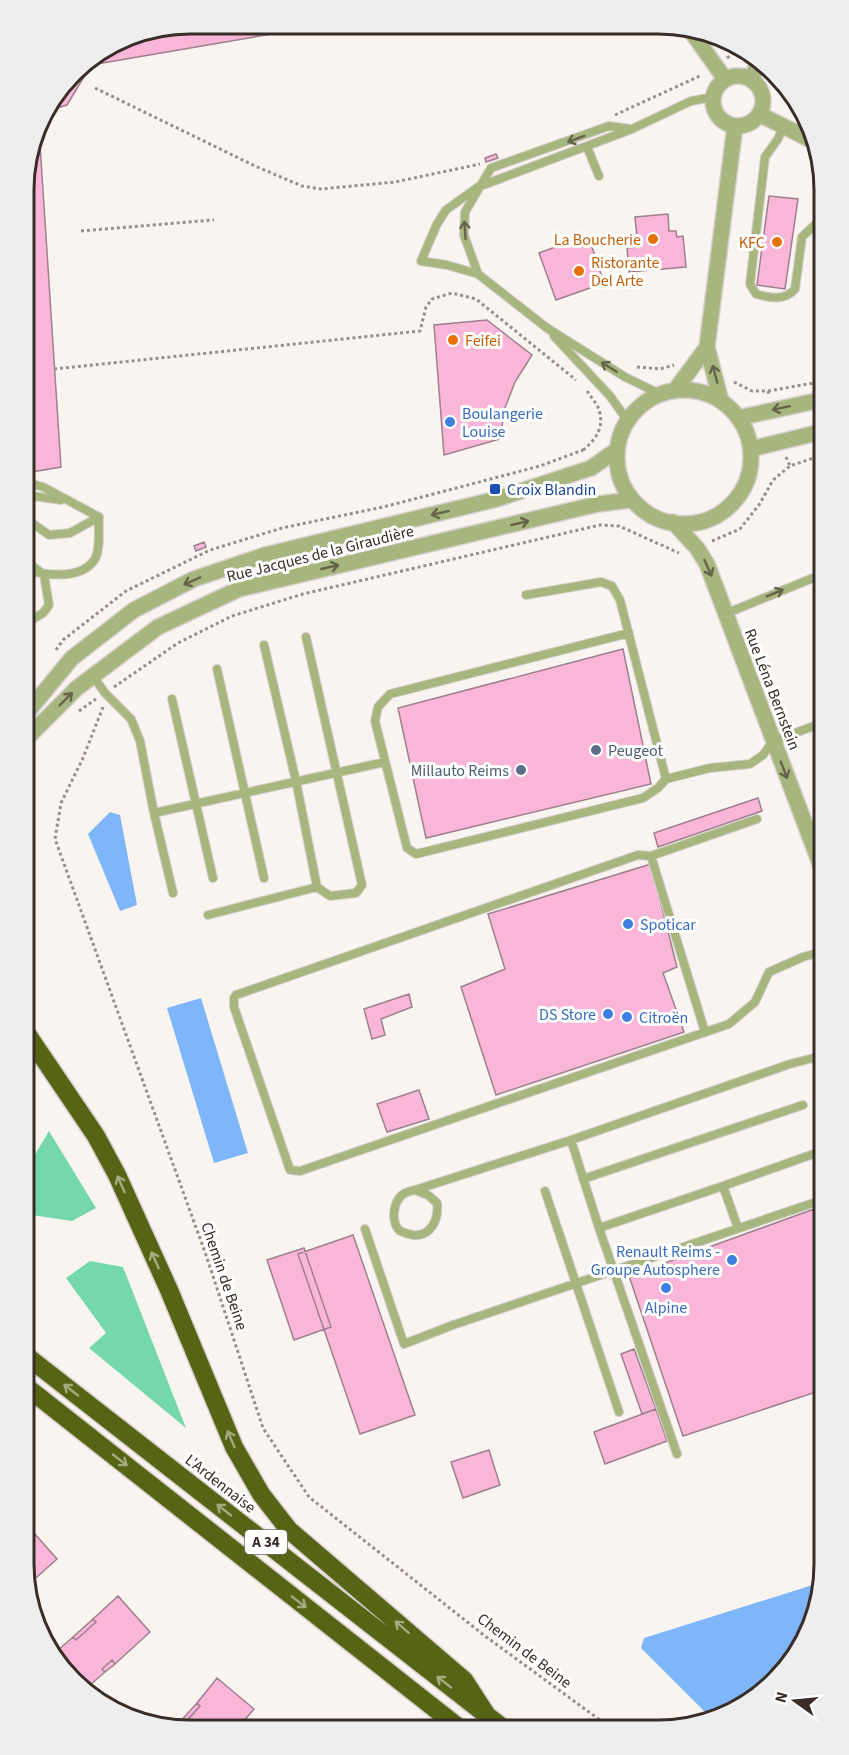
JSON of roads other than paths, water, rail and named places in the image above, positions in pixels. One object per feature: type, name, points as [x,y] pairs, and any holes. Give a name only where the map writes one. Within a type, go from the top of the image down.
[{"type":"highway","points":[[34,1045],[96,1136],[117,1175],[169,1290],[234,1447],[261,1494],[289,1530],[464,1680],[486,1714]]},
{"type":"highway","name":"L'Ardennaise","points":[[34,1362],[493,1720]]},
{"type":"highway","name":"A 34","points":[[34,1393],[449,1720]]},
{"type":"street","points":[[697,39],[725,80]]},
{"type":"street","points":[[751,80],[756,69]]},
{"type":"street","points":[[734,76],[751,80],[762,95],[759,114],[753,121],[744,125],[735,126],[726,123],[718,116],[714,107],[713,97],[717,87],[734,76]]},
{"type":"street","points":[[759,114],[805,137]]},
{"type":"street","points":[[721,401],[707,347],[735,126]]},
{"type":"street","points":[[676,389],[707,347]]},
{"type":"street","points":[[676,389],[705,392],[728,405],[744,426],[752,449],[748,478],[737,499],[714,517],[688,525],[663,521],[636,508],[624,487],[615,462],[620,436],[632,410],[653,396],[676,389]]},
{"type":"street","points":[[738,417],[814,401]]},
{"type":"street","points":[[752,449],[814,434]]},
{"type":"street","name":"Rue Jacques de la Giraudière","points":[[35,703],[72,658],[134,610],[194,579],[265,555],[497,499],[591,468],[617,450]]},
{"type":"street","name":"Rue Jacques de la Giraudière","points":[[35,730],[77,688],[158,627],[239,589],[598,504],[631,500]]},
{"type":"street","name":"Rue Léna Bernstein","points":[[673,522],[697,548],[707,564],[773,741],[814,864]]},
{"type":"lane","points":[[660,394],[625,377],[547,328],[478,274],[447,265],[421,261],[437,224],[446,210],[478,187],[632,129],[691,101],[713,97]]},
{"type":"lane","points":[[478,274],[464,235],[465,212],[491,168],[564,144],[609,126],[632,129]]},
{"type":"lane","points":[[783,126],[778,139],[765,157],[750,284],[756,294],[768,297],[790,295],[795,289],[802,237],[814,226]]},
{"type":"lane","points":[[587,147],[599,176]]},
{"type":"lane","points":[[547,328],[610,396],[627,420]]},
{"type":"lane","points":[[35,485],[99,517]]},
{"type":"lane","points":[[35,496],[65,501]]},
{"type":"lane","points":[[35,525],[48,535],[70,533],[99,517]]},
{"type":"lane","points":[[35,572],[63,574],[84,569],[95,559],[98,548],[99,517]]},
{"type":"lane","points":[[35,567],[44,574],[50,605],[35,618]]},
{"type":"lane","points":[[725,614],[814,578]]},
{"type":"lane","points":[[526,595],[601,582],[612,586],[620,600],[666,779]]},
{"type":"lane","points":[[629,633],[390,694],[378,707],[375,721],[407,848],[416,854],[643,798],[658,788],[666,779],[710,768],[750,764],[763,755],[773,741],[814,726]]},
{"type":"lane","points":[[264,645],[296,782],[317,887],[330,896],[356,893],[362,885],[306,637]]},
{"type":"lane","points":[[217,669],[264,878]]},
{"type":"lane","points":[[93,676],[105,693],[131,719],[140,741],[173,893]]},
{"type":"lane","points":[[172,699],[213,878]]},
{"type":"lane","points":[[154,813],[386,762]]},
{"type":"lane","points":[[757,819],[651,856],[638,855],[236,995],[234,1007],[290,1170],[300,1171],[729,1024],[755,1002],[769,972],[814,954]]},
{"type":"lane","points":[[651,856],[705,1032]]},
{"type":"lane","points":[[208,915],[317,887]]},
{"type":"lane","points":[[415,1190],[428,1195],[437,1203],[438,1213],[433,1227],[419,1235],[406,1234],[399,1230],[394,1219],[395,1206],[403,1194],[415,1190],[571,1140],[790,1064],[814,1058]]},
{"type":"lane","points":[[583,1179],[803,1105]]},
{"type":"lane","points":[[571,1140],[677,1454]]},
{"type":"lane","points":[[599,1228],[814,1154]]},
{"type":"lane","points":[[723,1186],[738,1228]]},
{"type":"lane","points":[[545,1191],[619,1412]]},
{"type":"lane","points":[[365,1229],[404,1344],[814,1202]]},
{"type":"water","points":[[110,812],[120,815],[137,905],[120,911],[88,834]]},
{"type":"water","points":[[201,998],[248,1153],[214,1163],[167,1008]]},
{"type":"water","points":[[813,1585],[803,1624],[794,1642],[776,1667],[772,1671],[765,1671],[765,1678],[745,1694],[709,1712],[706,1713],[641,1648],[644,1638]]},
{"type":"place","name":"La Boucherie","points":[[653,239]]},
{"type":"place","name":"KFC","points":[[777,242]]},
{"type":"place","name":"Ristorante Del Arte","points":[[579,271]]},
{"type":"place","name":"Feifei","points":[[453,340]]},
{"type":"place","name":"Boulangerie Louise","points":[[450,422]]},
{"type":"place","name":"Croix Blandin","points":[[495,489]]},
{"type":"place","name":"Peugeot","points":[[596,750]]},
{"type":"place","name":"Millauto Reims","points":[[521,770]]},
{"type":"place","name":"Spoticar","points":[[628,924]]},
{"type":"place","name":"DS Store","points":[[608,1014]]},
{"type":"place","name":"Citroën","points":[[627,1017]]},
{"type":"place","name":"Renault Reims - Groupe Autosphere","points":[[732,1260]]},
{"type":"place","name":"Alpine","points":[[666,1288]]}]
